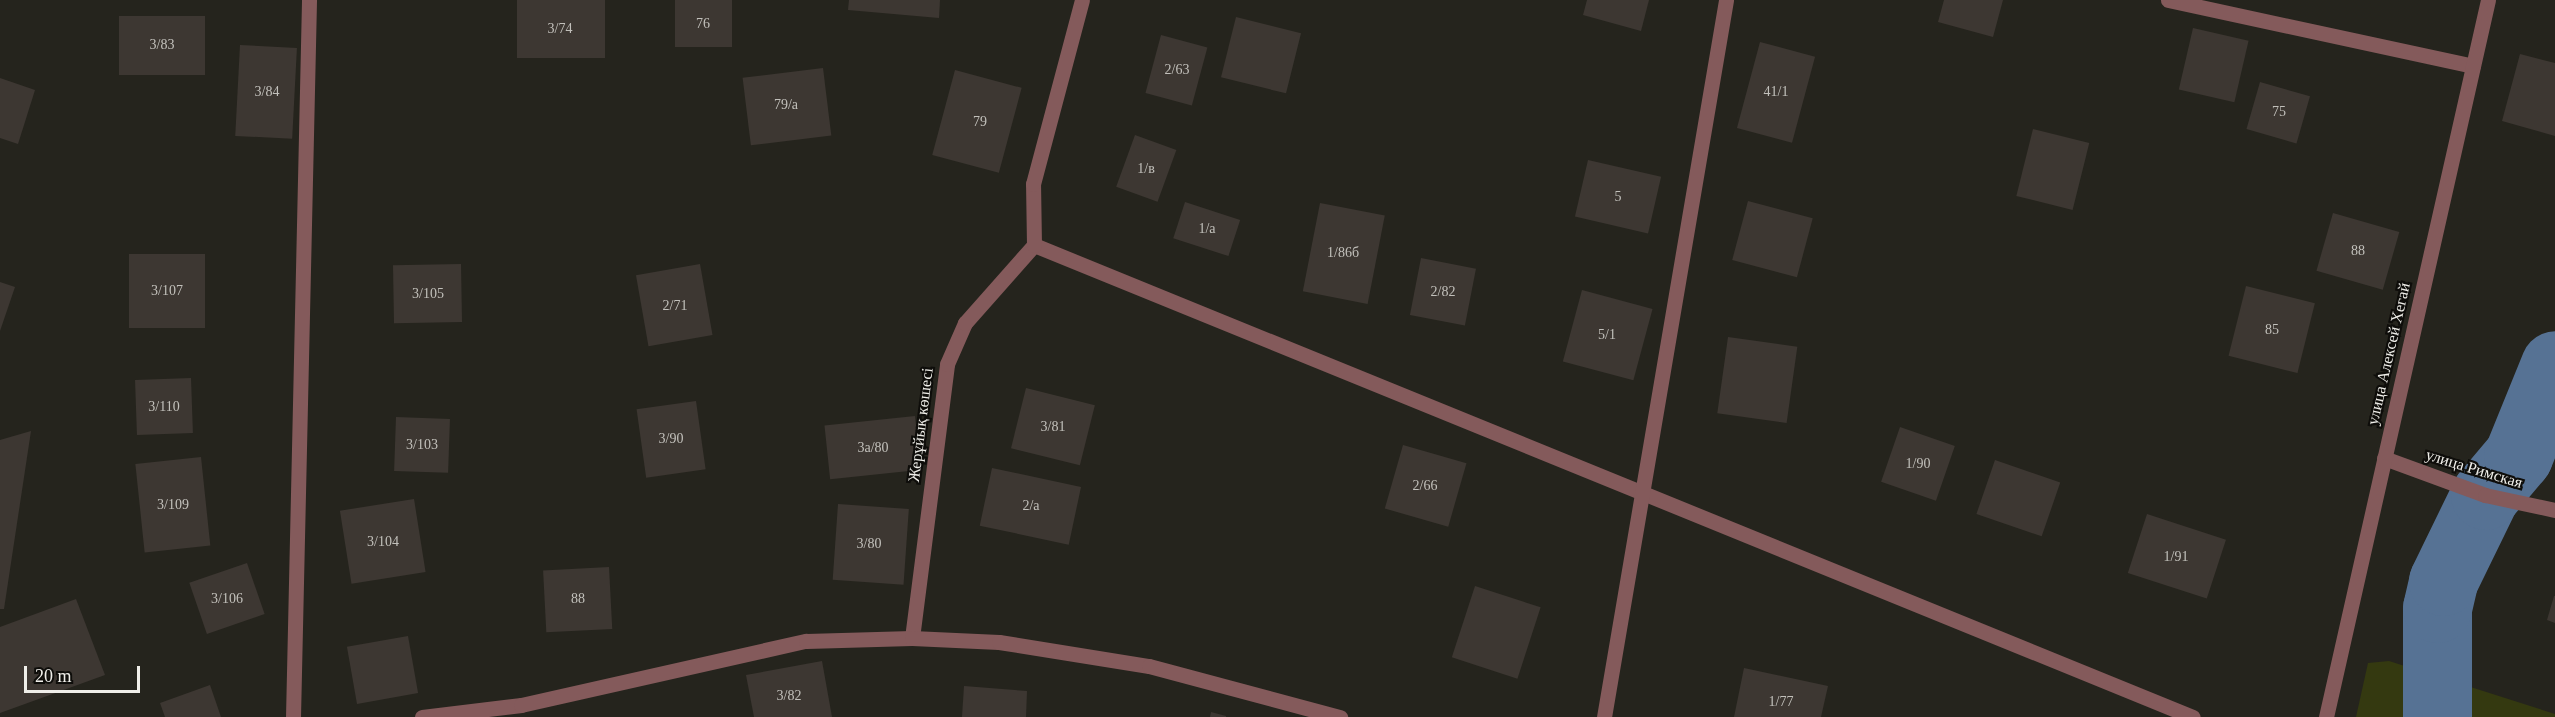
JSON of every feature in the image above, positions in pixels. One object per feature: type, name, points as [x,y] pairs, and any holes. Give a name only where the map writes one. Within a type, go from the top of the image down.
[{"type":"street","points":[[293,717],[309,0]]},
{"type":"street","points":[[1082,0],[1035,173],[1034,245],[2193,717]]},
{"type":"street","points":[[1604,717],[1646,494],[1726,0]]},
{"type":"street","points":[[2168,0],[2473,66]]},
{"type":"street","name":"улица Алексей Хегай","points":[[2326,717],[2488,0]]},
{"type":"street","name":"Жерұйық көшесі","points":[[912,638],[947,364],[965,323],[1034,245]]},
{"type":"street","name":"улица Римская","points":[[2384,458],[2485,495],[2555,510]]},
{"type":"street","points":[[422,717],[521,705],[806,641],[912,638],[999,642],[1149,666],[1340,717]]},
{"type":"green space","points":[[2389,661],[2555,714],[2555,717],[2356,717],[2368,663]]},
{"type":"building","points":[[517,0],[605,0],[605,58],[517,58]]},
{"type":"building","points":[[675,0],[732,0],[732,47],[675,47]]},
{"type":"building","points":[[849,0],[940,0],[939,18],[848,10]]},
{"type":"building","points":[[1587,0],[1649,0],[1641,31],[1583,15]]},
{"type":"building","points":[[1944,0],[2003,0],[1993,37],[1938,22]]},
{"type":"building","points":[[119,16],[205,16],[205,75],[119,75]]},
{"type":"building","points":[[1236,17],[1301,33],[1286,93],[1221,77]]},
{"type":"building","points":[[2193,28],[2249,41],[2234,102],[2179,89]]},
{"type":"building","points":[[1161,35],[1207,47],[1192,105],[1145,93]]},
{"type":"building","points":[[1760,42],[1815,57],[1792,143],[1737,128]]},
{"type":"building","points":[[240,45],[297,48],[292,139],[235,136]]},
{"type":"building","points":[[2520,54],[2555,63],[2555,136],[2502,121]]},
{"type":"building","points":[[823,68],[831,135],[751,145],[743,78]]},
{"type":"building","points":[[955,70],[1022,88],[999,173],[932,155]]},
{"type":"building","points":[[0,78],[35,90],[18,144],[0,138]]},
{"type":"building","points":[[2260,82],[2310,96],[2296,143],[2246,129]]},
{"type":"building","points":[[2033,129],[2089,143],[2073,210],[2016,196]]},
{"type":"building","points":[[1135,135],[1176,150],[1158,202],[1116,187]]},
{"type":"building","points":[[1588,160],[1661,177],[1648,233],[1575,217]]},
{"type":"building","points":[[1748,201],[1813,218],[1797,277],[1732,260]]},
{"type":"building","points":[[1185,202],[1240,220],[1228,256],[1173,238]]},
{"type":"building","points":[[1320,203],[1385,216],[1368,304],[1303,291]]},
{"type":"building","points":[[2333,213],[2399,232],[2383,290],[2316,271]]},
{"type":"building","points":[[129,254],[205,254],[205,328],[129,328]]},
{"type":"building","points":[[1421,258],[1476,269],[1465,326],[1410,315]]},
{"type":"building","points":[[461,264],[462,322],[394,323],[393,265]]},
{"type":"building","points":[[700,264],[713,335],[648,346],[636,275]]},
{"type":"building","points":[[0,282],[15,287],[0,331]]},
{"type":"building","points":[[2246,286],[2315,303],[2297,373],[2229,356]]},
{"type":"building","points":[[1582,290],[1653,309],[1633,380],[1563,361]]},
{"type":"building","points":[[1728,337],[1797,347],[1787,423],[1717,413]]},
{"type":"building","points":[[191,378],[193,433],[137,435],[135,380]]},
{"type":"building","points":[[1026,388],[1095,405],[1080,465],[1011,448]]},
{"type":"building","points":[[696,401],[706,469],[646,478],[637,409]]},
{"type":"building","points":[[915,416],[921,470],[830,479],[824,426]]},
{"type":"building","points":[[396,417],[450,419],[448,473],[394,471]]},
{"type":"building","points":[[1900,427],[1955,446],[1936,501],[1881,482]]},
{"type":"building","points":[[31,431],[4,609],[0,609],[0,440]]},
{"type":"building","points":[[1403,445],[1466,463],[1448,527],[1385,508]]},
{"type":"building","points":[[201,457],[210,546],[145,552],[135,464]]},
{"type":"building","points":[[1995,460],[2060,482],[2042,536],[1976,514]]},
{"type":"building","points":[[992,468],[1081,487],[1069,545],[980,526]]},
{"type":"building","points":[[414,499],[426,572],[351,584],[340,511]]},
{"type":"building","points":[[838,504],[909,509],[904,585],[833,580]]},
{"type":"building","points":[[2147,514],[2226,540],[2207,599],[2128,573]]},
{"type":"building","points":[[247,563],[265,614],[207,634],[189,583]]},
{"type":"building","points":[[609,567],[612,629],[546,632],[543,570]]},
{"type":"building","points":[[1475,586],[1541,607],[1517,679],[1452,657]]},
{"type":"building","points":[[2555,596],[2555,623],[2547,620]]},
{"type":"building","points":[[76,599],[105,675],[0,713],[0,627]]},
{"type":"building","points":[[408,636],[418,693],[357,704],[347,647]]},
{"type":"building","points":[[822,661],[832,717],[754,717],[746,675]]},
{"type":"building","points":[[1744,668],[1828,686],[1821,717],[1734,717]]},
{"type":"building","points":[[210,685],[221,717],[165,717],[160,703]]},
{"type":"building","points":[[964,686],[1027,691],[1026,717],[962,717]]},
{"type":"building","points":[[1211,712],[1226,716],[1226,717],[1210,717]]},
{"type":"waterway","points":[[2437,717],[2437,608],[2443,581],[2485,495],[2518,456],[2555,365]]}]
